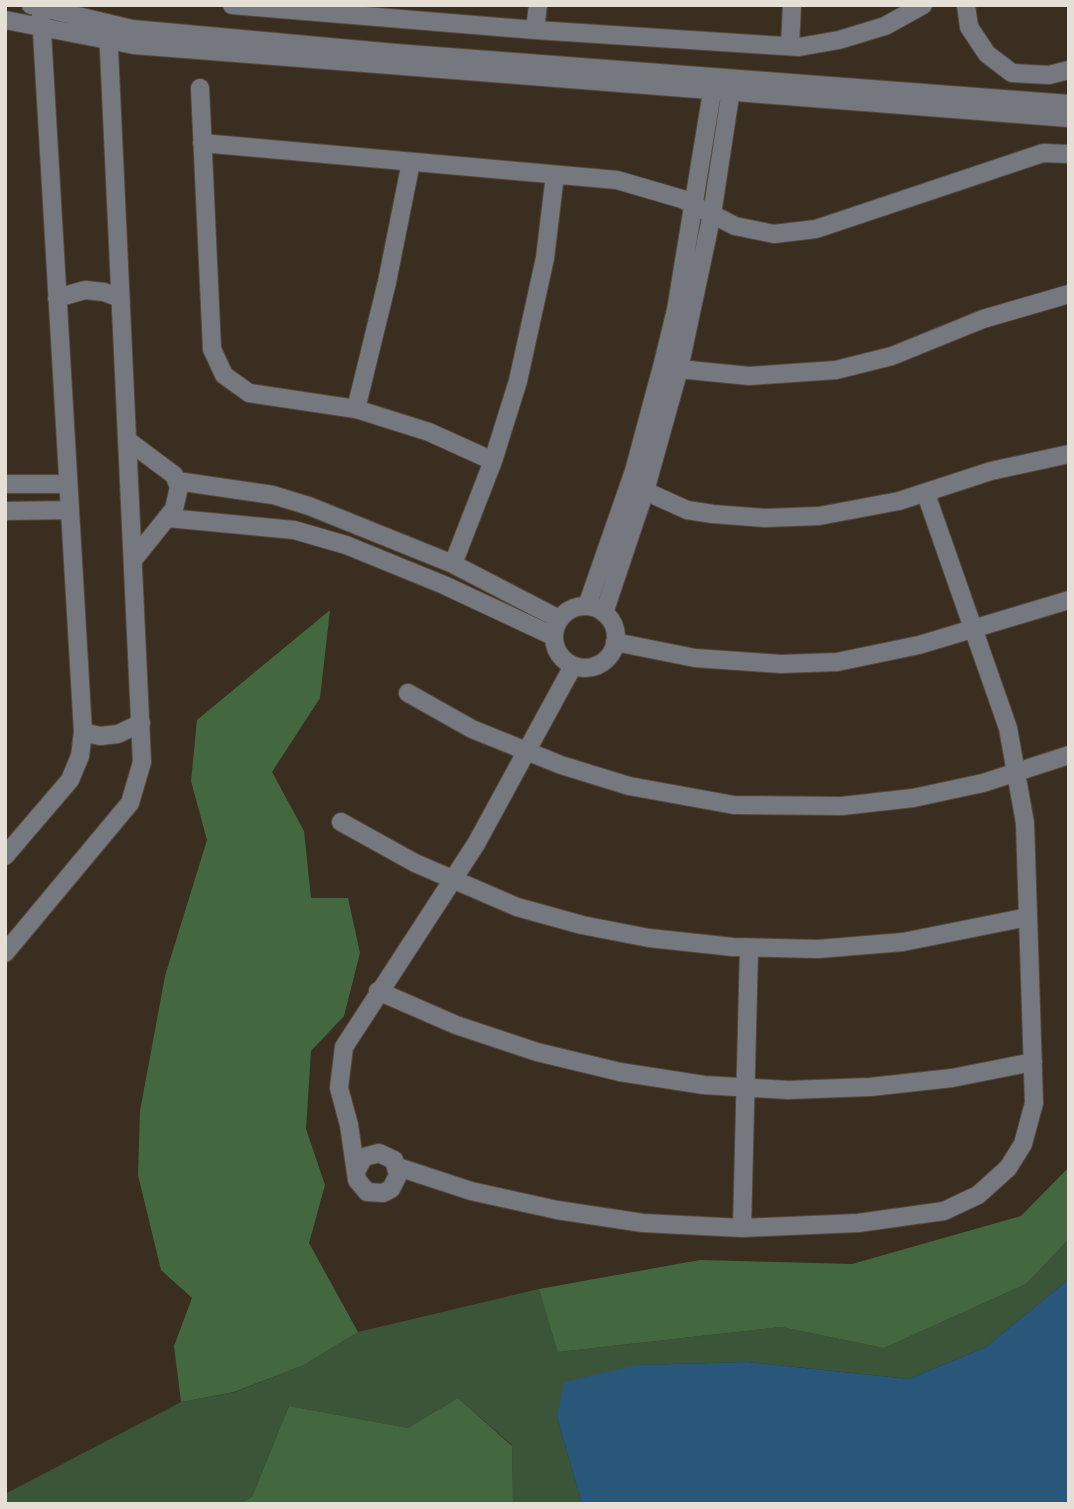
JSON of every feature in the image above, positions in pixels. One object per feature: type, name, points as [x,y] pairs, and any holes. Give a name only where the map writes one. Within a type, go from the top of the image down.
[{"type":"street","points":[[232,5],[535,30],[790,46],[839,40],[885,26],[923,5]]},
{"type":"street","points":[[535,30],[538,5]]},
{"type":"street","points":[[790,46],[792,5]]},
{"type":"street","points":[[966,5],[970,27],[987,54],[1013,73],[1049,75],[1069,70]]},
{"type":"street","points":[[5,856],[70,780],[80,756],[83,732],[41,26],[36,6]]},
{"type":"street","points":[[36,6],[108,31]]},
{"type":"street","points":[[5,20],[41,26],[108,31],[132,29],[395,53],[1069,118]]},
{"type":"street","points":[[5,953],[130,803],[142,762],[108,31]]},
{"type":"street","points":[[723,85],[1069,104]]},
{"type":"street","points":[[596,610],[651,412],[676,310],[692,204],[723,85]]},
{"type":"street","points":[[596,610],[645,491],[679,369],[712,214],[723,85]]},
{"type":"street","points":[[200,88],[212,349],[219,367],[231,382],[249,393],[356,409],[429,432],[493,461]]},
{"type":"street","points":[[202,143],[634,184],[692,204],[735,226],[760,233],[803,232],[1044,153],[1069,153]]},
{"type":"street","points":[[356,409],[387,282],[411,162]]},
{"type":"street","points":[[453,564],[493,461],[519,382],[538,300],[555,175]]},
{"type":"street","points":[[57,298],[85,290],[104,292],[120,298]]},
{"type":"street","points":[[679,369],[750,376],[836,370],[892,356],[983,319],[1069,294]]},
{"type":"street","points":[[127,440],[157,460],[177,481],[273,495],[309,506],[453,564],[559,619]]},
{"type":"street","points":[[645,491],[687,510],[765,518],[846,513],[926,494],[991,471],[1069,454]]},
{"type":"street","points":[[133,560],[168,517],[177,497],[177,481]]},
{"type":"street","points":[[5,484],[68,484]]},
{"type":"street","points":[[356,1171],[364,1157],[371,1153],[387,1155],[398,1167],[514,1202],[600,1218],[742,1228],[816,1227],[944,1211],[967,1202],[998,1179],[1023,1144],[1034,1103],[1027,854],[1017,772],[1008,729],[926,494]]},
{"type":"street","points":[[5,511],[70,510]]},
{"type":"street","points":[[168,517],[293,530],[346,545],[444,584],[553,636]]},
{"type":"street","points":[[615,642],[695,658],[808,664],[864,658],[974,631],[1069,600]]},
{"type":"street","points":[[574,608],[596,610],[613,624],[615,642],[612,651],[600,664],[582,668],[573,666],[559,654],[553,636],[559,619],[574,608]]},
{"type":"street","points":[[430,1178],[391,1189],[383,1194],[367,1192],[357,1180],[349,1125],[339,1088],[344,1047],[378,991],[453,881],[528,752],[573,666]]},
{"type":"street","points":[[408,693],[472,729],[594,777],[699,800],[770,807],[842,806],[913,798],[1017,772],[1069,755]]},
{"type":"street","points":[[83,732],[100,736],[118,734],[141,723]]},
{"type":"street","points":[[341,822],[453,881],[517,907],[582,925],[649,938],[749,948],[818,949],[903,942],[1028,918]]},
{"type":"street","points":[[742,1228],[749,948]]},
{"type":"street","points":[[378,991],[456,1025],[537,1052],[631,1074],[747,1088],[829,1089],[898,1085],[952,1078],[1033,1062]]},
{"type":"street","points":[[349,1125],[371,1153]]},
{"type":"street","points":[[391,1189],[398,1175],[398,1167]]},
{"type":"green space","points":[[330,610],[320,698],[272,772],[304,831],[311,898],[348,898],[360,953],[344,1016],[311,1051],[306,1129],[325,1185],[309,1243],[358,1332],[304,1365],[234,1392],[181,1402],[174,1346],[192,1298],[161,1270],[138,1175],[140,1111],[165,976],[207,840],[191,781],[197,720]]},
{"type":"green space","points":[[1069,1167],[1069,1239],[1026,1284],[884,1348],[781,1327],[558,1352],[539,1289],[700,1260],[852,1264],[1021,1216]]},
{"type":"green space","points":[[1069,1239],[1069,1279],[986,1347],[909,1379],[748,1362],[637,1365],[557,1417],[582,1504],[513,1504],[512,1445],[458,1398],[408,1428],[289,1406],[252,1497],[238,1504],[5,1504],[5,1494],[181,1402],[235,1392],[304,1365],[358,1332],[539,1289],[559,1352],[781,1327],[884,1348],[1026,1284]]},
{"type":"green space","points":[[458,1398],[512,1446],[513,1504],[238,1504],[252,1497],[289,1406],[408,1428]]},
{"type":"water","points":[[1069,1279],[1069,1504],[582,1504],[557,1417],[564,1382],[637,1365],[748,1362],[909,1379],[986,1347]]}]
